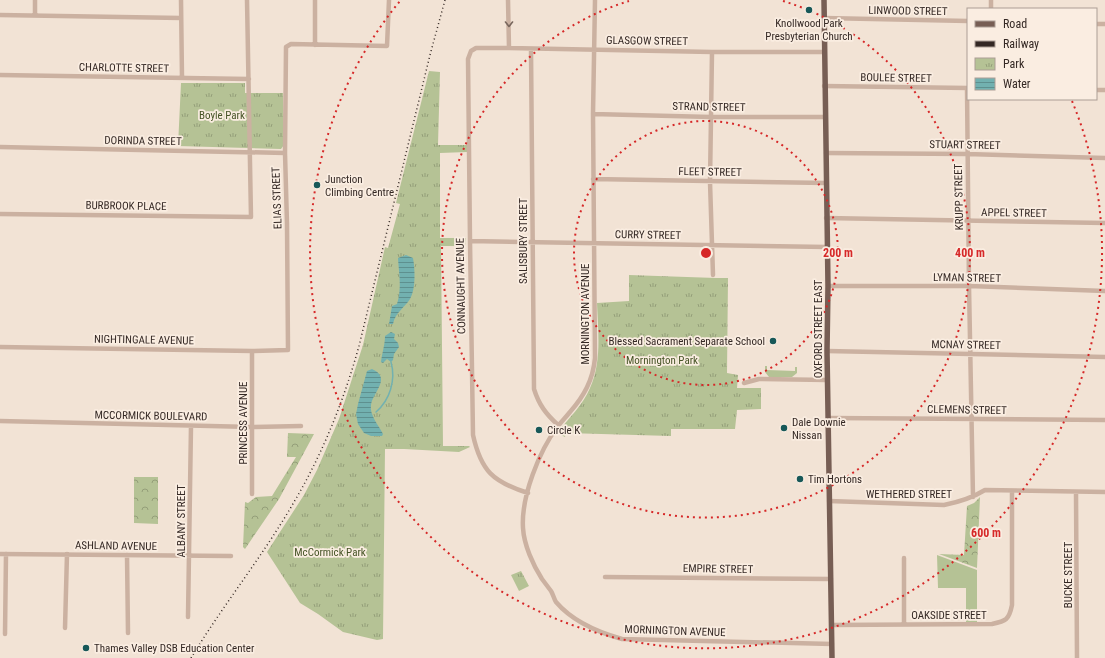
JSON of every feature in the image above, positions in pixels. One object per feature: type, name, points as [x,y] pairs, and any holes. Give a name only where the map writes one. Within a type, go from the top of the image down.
[{"type":"main road","name":"OXFORD STREET EAST","points":[[824,0],[824,86],[826,117],[828,286],[827,380],[832,658]]},
{"type":"street","points":[[35,0],[35,16]]},
{"type":"street","points":[[181,0],[182,78]]},
{"type":"street","points":[[247,0],[250,152]]},
{"type":"street","points":[[315,0],[315,45],[387,46],[389,0]]},
{"type":"street","points":[[508,0],[509,48]]},
{"type":"street","name":"MORNINGTON AVENUE","points":[[595,0],[593,114],[594,372],[582,398],[558,425],[542,451],[537,463],[523,513],[523,529],[532,560],[552,592],[555,601],[566,611],[588,626],[600,632],[622,639],[832,644]]},
{"type":"street","points":[[0,15],[181,18]]},
{"type":"street","name":"LINWOOD STREET","points":[[824,18],[967,21]]},
{"type":"street","name":"ELIAS STREET","points":[[288,350],[285,153],[286,46],[291,44],[315,45]]},
{"type":"street","name":"GLASGOW STREET","points":[[471,51],[476,48],[509,48],[712,52],[824,52]]},
{"type":"street","name":"SALISBURY STREET","points":[[531,49],[534,389],[541,408],[558,425]]},
{"type":"street","name":"CONNAUGHT AVENUE","points":[[471,51],[468,59],[473,435],[478,455],[495,479],[511,488],[528,493]]},
{"type":"street","points":[[712,52],[710,182],[713,275]]},
{"type":"street","name":"CHARLOTTE STREET","points":[[0,75],[249,80]]},
{"type":"street","name":"BOULEE STREET","points":[[824,86],[967,88]]},
{"type":"street","name":"KRUPP STREET","points":[[967,88],[968,286],[973,497]]},
{"type":"street","name":"STRAND STREET","points":[[593,114],[711,117],[826,117]]},
{"type":"street","name":"DORINDA STREET","points":[[0,147],[285,153]]},
{"type":"street","name":"BURBROOK PLACE","points":[[0,214],[251,217],[250,152]]},
{"type":"street","name":"STUART STREET","points":[[826,153],[967,154],[1105,158]]},
{"type":"street","name":"FLEET STREET","points":[[593,179],[826,183]]},
{"type":"street","name":"APPEL STREET","points":[[826,218],[1105,223]]},
{"type":"street","name":"CURRY STREET","points":[[470,241],[827,248]]},
{"type":"street","name":"LYMAN STREET","points":[[828,286],[968,286],[1105,291]]},
{"type":"street","name":"NIGHTINGALE AVENUE","points":[[0,347],[252,351],[288,350]]},
{"type":"street","name":"PRINCESS AVENUE","points":[[252,351],[252,494]]},
{"type":"street","name":"MCNAY STREET","points":[[827,351],[1105,357]]},
{"type":"street","points":[[744,383],[759,379],[827,380]]},
{"type":"street","name":"CLEMENS STREET","points":[[828,418],[1105,420]]},
{"type":"street","name":"MCCORMICK BOULEVARD","points":[[0,421],[191,426],[301,426]]},
{"type":"street","name":"ALBANY STREET","points":[[188,617],[191,426]]},
{"type":"street","name":"WETHERED STREET","points":[[829,501],[944,505],[957,503],[973,497],[985,490],[1105,492]]},
{"type":"street","name":"OAKSIDE STREET","points":[[832,625],[992,624],[1004,622],[1009,616],[1012,606],[1012,491]]},
{"type":"street","name":"BUCKE STREET","points":[[1076,492],[1077,658]]},
{"type":"street","name":"ASHLAND AVENUE","points":[[0,554],[232,556]]},
{"type":"street","points":[[5,634],[6,554]]},
{"type":"street","points":[[65,628],[67,554]]},
{"type":"street","points":[[127,555],[128,633]]},
{"type":"street","points":[[904,558],[904,624]]},
{"type":"street","name":"EMPIRE STREET","points":[[605,577],[831,579]]},
{"type":"green space","name":"McCormick Park","points":[[429,71],[440,72],[438,145],[467,145],[467,152],[440,153],[440,238],[466,238],[465,246],[441,246],[443,446],[470,447],[459,452],[385,449],[383,639],[377,640],[343,632],[300,603],[267,552],[304,495],[317,470],[339,419],[363,345],[385,247],[388,248],[400,204],[396,203]]},
{"type":"green space","name":"Boyle Park","points":[[181,83],[245,83],[245,93],[283,93],[284,145],[281,149],[178,146]]},
{"type":"green space","name":"Mornington Park","points":[[629,275],[728,278],[727,373],[738,375],[737,388],[761,388],[761,409],[737,410],[735,429],[671,429],[671,436],[566,433],[565,437],[557,433],[575,412],[587,394],[594,378],[598,357],[597,303],[629,301]]},
{"type":"green space","points":[[765,366],[767,366],[767,370],[795,371],[795,367],[797,367],[797,373],[792,377],[769,377],[765,372]]},
{"type":"green space","points":[[288,433],[314,434],[279,499],[245,549],[243,547],[245,502],[248,503],[256,497],[272,496],[296,457],[287,457]]},
{"type":"green space","points":[[134,477],[158,477],[158,524],[134,523]]},
{"type":"green space","points":[[980,497],[977,568],[939,554],[964,555],[967,506],[974,503]]},
{"type":"green space","points":[[937,555],[977,570],[977,622],[966,622],[966,588],[938,588]]},
{"type":"green space","points":[[521,571],[529,586],[519,591],[511,575]]},
{"type":"water","points":[[406,255],[413,258],[415,273],[412,295],[398,313],[393,324],[389,324],[392,306],[397,304],[399,292],[400,281],[398,258]]},
{"type":"water","points":[[391,332],[395,334],[394,339],[398,343],[399,347],[391,362],[387,359],[383,363],[381,362],[385,336]]},
{"type":"water","points":[[372,369],[381,377],[380,386],[372,400],[371,412],[383,434],[382,436],[371,436],[364,433],[358,424],[356,414],[367,371]]},
{"type":"waterway","points":[[376,412],[385,402],[391,389],[393,376],[391,362]]},
{"type":"railway","points":[[191,658],[282,522],[305,483],[332,426],[347,386],[359,346],[430,55],[445,0]]},
{"type":"place","name":"Knollwood Park Presbyterian Church","points":[[809,10]]},
{"type":"place","name":"Junction Climbing Centre","points":[[317,185]]},
{"type":"place","name":"Blessed Sacrament Separate School","points":[[773,341]]},
{"type":"place","name":"Dale Downie Nissan","points":[[784,428]]},
{"type":"place","name":"Circle K","points":[[539,430]]},
{"type":"place","name":"Tim Hortons","points":[[800,479]]},
{"type":"place","name":"Thames Valley DSB Education Center","points":[[86,648]]}]
